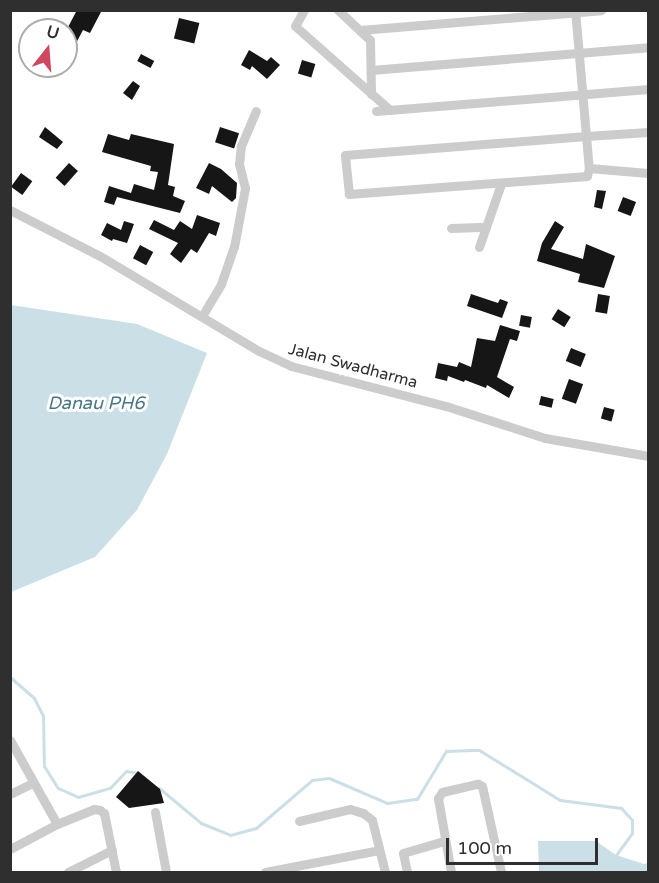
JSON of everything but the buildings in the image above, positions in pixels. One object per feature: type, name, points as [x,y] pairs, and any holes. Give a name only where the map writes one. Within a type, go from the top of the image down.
[{"type":"street","points":[[304,10],[295,26],[390,110]]},
{"type":"street","points":[[338,10],[370,40],[372,94]]},
{"type":"street","points":[[360,30],[601,10]]},
{"type":"street","points":[[575,11],[582,94],[586,136],[589,168],[587,176],[349,194],[345,155],[586,136],[648,132]]},
{"type":"street","points":[[371,70],[648,47]]},
{"type":"street","points":[[376,111],[648,89]]},
{"type":"street","points":[[202,316],[221,284],[234,247],[246,188],[239,164],[241,146],[256,111]]},
{"type":"street","points":[[589,168],[648,173]]},
{"type":"street","points":[[479,247],[501,184]]},
{"type":"street","name":"Jalan Swadharma","points":[[10,210],[100,256],[259,351],[291,366],[406,395],[545,438],[648,456]]},
{"type":"street","points":[[451,228],[486,227]]},
{"type":"street","points":[[11,740],[57,824]]},
{"type":"street","points":[[10,794],[33,783]]},
{"type":"street","points":[[451,873],[444,841],[439,794],[480,785],[501,873]]},
{"type":"street","points":[[10,849],[57,824],[94,809],[100,810],[104,813],[116,873]]},
{"type":"street","points":[[299,821],[350,809],[372,820],[385,873]]},
{"type":"street","points":[[155,812],[166,873]]},
{"type":"street","points":[[265,873],[380,853],[403,853],[444,841]]},
{"type":"street","points":[[68,873],[112,850]]},
{"type":"street","points":[[403,853],[407,873]]},
{"type":"water","name":"Danau PH6","points":[[11,305],[137,324],[207,353],[167,454],[137,510],[95,557],[11,592]]},
{"type":"water","points":[[538,841],[596,841],[616,855],[644,864],[648,863],[648,872],[539,872]]},
{"type":"waterway","points":[[10,677],[34,698],[43,716],[44,766],[58,788],[78,797],[110,788],[126,771],[139,773]]},
{"type":"waterway","points":[[159,788],[201,823],[230,835],[256,828],[312,780],[329,778],[387,803],[417,799],[446,751],[479,750],[560,800],[621,808],[632,820],[632,833],[616,855]]}]
